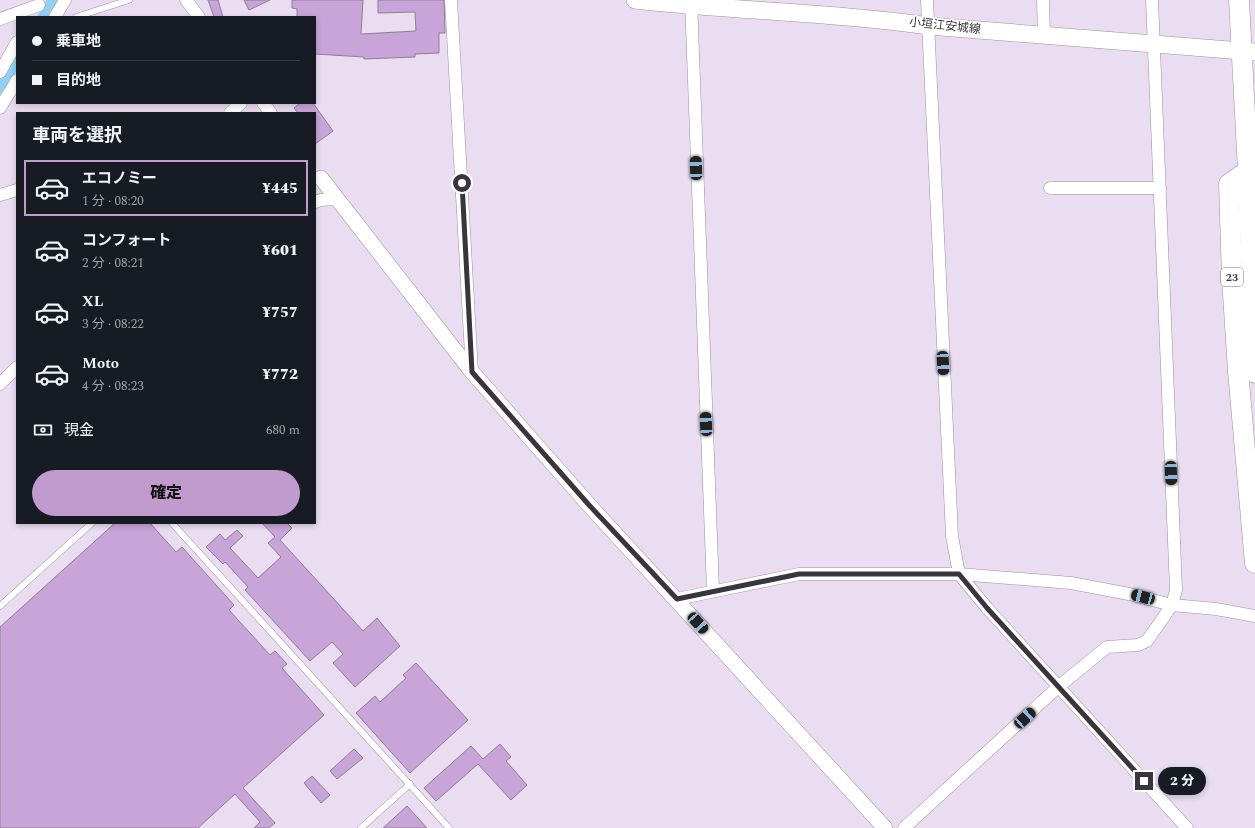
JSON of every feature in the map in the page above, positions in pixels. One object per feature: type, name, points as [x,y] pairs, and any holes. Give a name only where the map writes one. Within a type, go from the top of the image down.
[{"type":"highway","name":"23","points":[[1239,0],[1248,51],[1248,171],[1255,373]]},
{"type":"highway","name":"23","points":[[1248,171],[1229,184],[1232,278],[1238,371],[1255,563]]},
{"type":"main road","name":"小垣江安城線","points":[[635,0],[691,3],[882,19],[928,26],[1248,51]]},
{"type":"street","points":[[56,16],[66,0]]},
{"type":"street","points":[[186,0],[198,16]]},
{"type":"street","points":[[451,0],[472,372]]},
{"type":"street","points":[[927,0],[952,536],[959,574],[987,608],[1187,828]]},
{"type":"street","points":[[1043,0],[1044,35]]},
{"type":"street","points":[[904,828],[1058,687],[1107,647],[1138,645],[1147,641],[1172,605],[1176,590],[1152,0]]},
{"type":"street","points":[[33,16],[40,2]]},
{"type":"street","points":[[0,19],[40,2]]},
{"type":"street","points":[[691,3],[713,591]]},
{"type":"street","points":[[0,72],[16,44]]},
{"type":"street","points":[[0,108],[16,82]]},
{"type":"street","points":[[231,112],[240,104]]},
{"type":"street","points":[[264,104],[270,112]]},
{"type":"street","points":[[318,174],[472,372],[589,505],[677,599],[885,828]]},
{"type":"street","points":[[1050,188],[1160,188]]},
{"type":"street","points":[[0,195],[16,190]]},
{"type":"street","points":[[316,202],[338,199]]},
{"type":"street","points":[[0,384],[16,368]]},
{"type":"street","points":[[677,599],[799,574],[959,574],[1071,583],[1129,594],[1172,605],[1216,609],[1255,616]]},
{"type":"lane","points":[[79,16],[129,0]]},
{"type":"lane","points":[[0,606],[91,524]]},
{"type":"lane","points":[[173,524],[449,828]]},
{"type":"lane","points":[[361,828],[410,784]]},
{"type":"building","points":[[208,0],[218,0],[223,16],[214,16]]},
{"type":"building","points":[[244,0],[270,0],[249,10]]},
{"type":"building","points":[[292,0],[363,0],[361,34],[416,31],[415,12],[378,13],[378,0],[444,0],[445,33],[439,33],[439,53],[415,54],[415,57],[364,59],[364,57],[316,54],[316,16],[297,16],[297,9],[292,8]]},
{"type":"building","points":[[299,104],[314,104],[333,131],[316,143],[316,112],[297,112],[294,108]]},
{"type":"building","points":[[114,524],[151,524],[176,552],[182,547],[234,605],[229,610],[270,655],[275,651],[287,664],[282,668],[324,715],[243,788],[275,823],[269,828],[254,828],[260,822],[235,794],[198,828],[0,828],[0,627]]},
{"type":"building","points":[[263,524],[288,524],[292,528],[280,540],[363,631],[377,618],[400,646],[355,687],[333,663],[343,654],[332,642],[310,661],[245,590],[248,587],[225,562],[223,564],[206,547],[220,534],[225,540],[237,530],[243,536],[230,548],[258,578],[281,557],[268,543],[275,537]]},
{"type":"building","points":[[416,663],[468,720],[410,773],[356,713],[375,696],[380,702],[406,678],[403,675]]},
{"type":"building","points":[[500,744],[511,757],[506,761],[527,785],[511,800],[478,764],[436,801],[424,788],[471,746],[483,759]]},
{"type":"building","points":[[354,749],[363,758],[337,779],[330,771]]},
{"type":"building","points":[[312,776],[330,795],[321,803],[304,783]]},
{"type":"building","points":[[407,806],[427,828],[383,828]]},
{"type":"waterway","points":[[44,16],[53,0]]},
{"type":"waterway","points":[[0,88],[16,62]]},
{"type":"route","points":[[462,183],[472,372],[589,505],[677,599],[799,574],[959,574],[987,608],[1144,781]]}]
